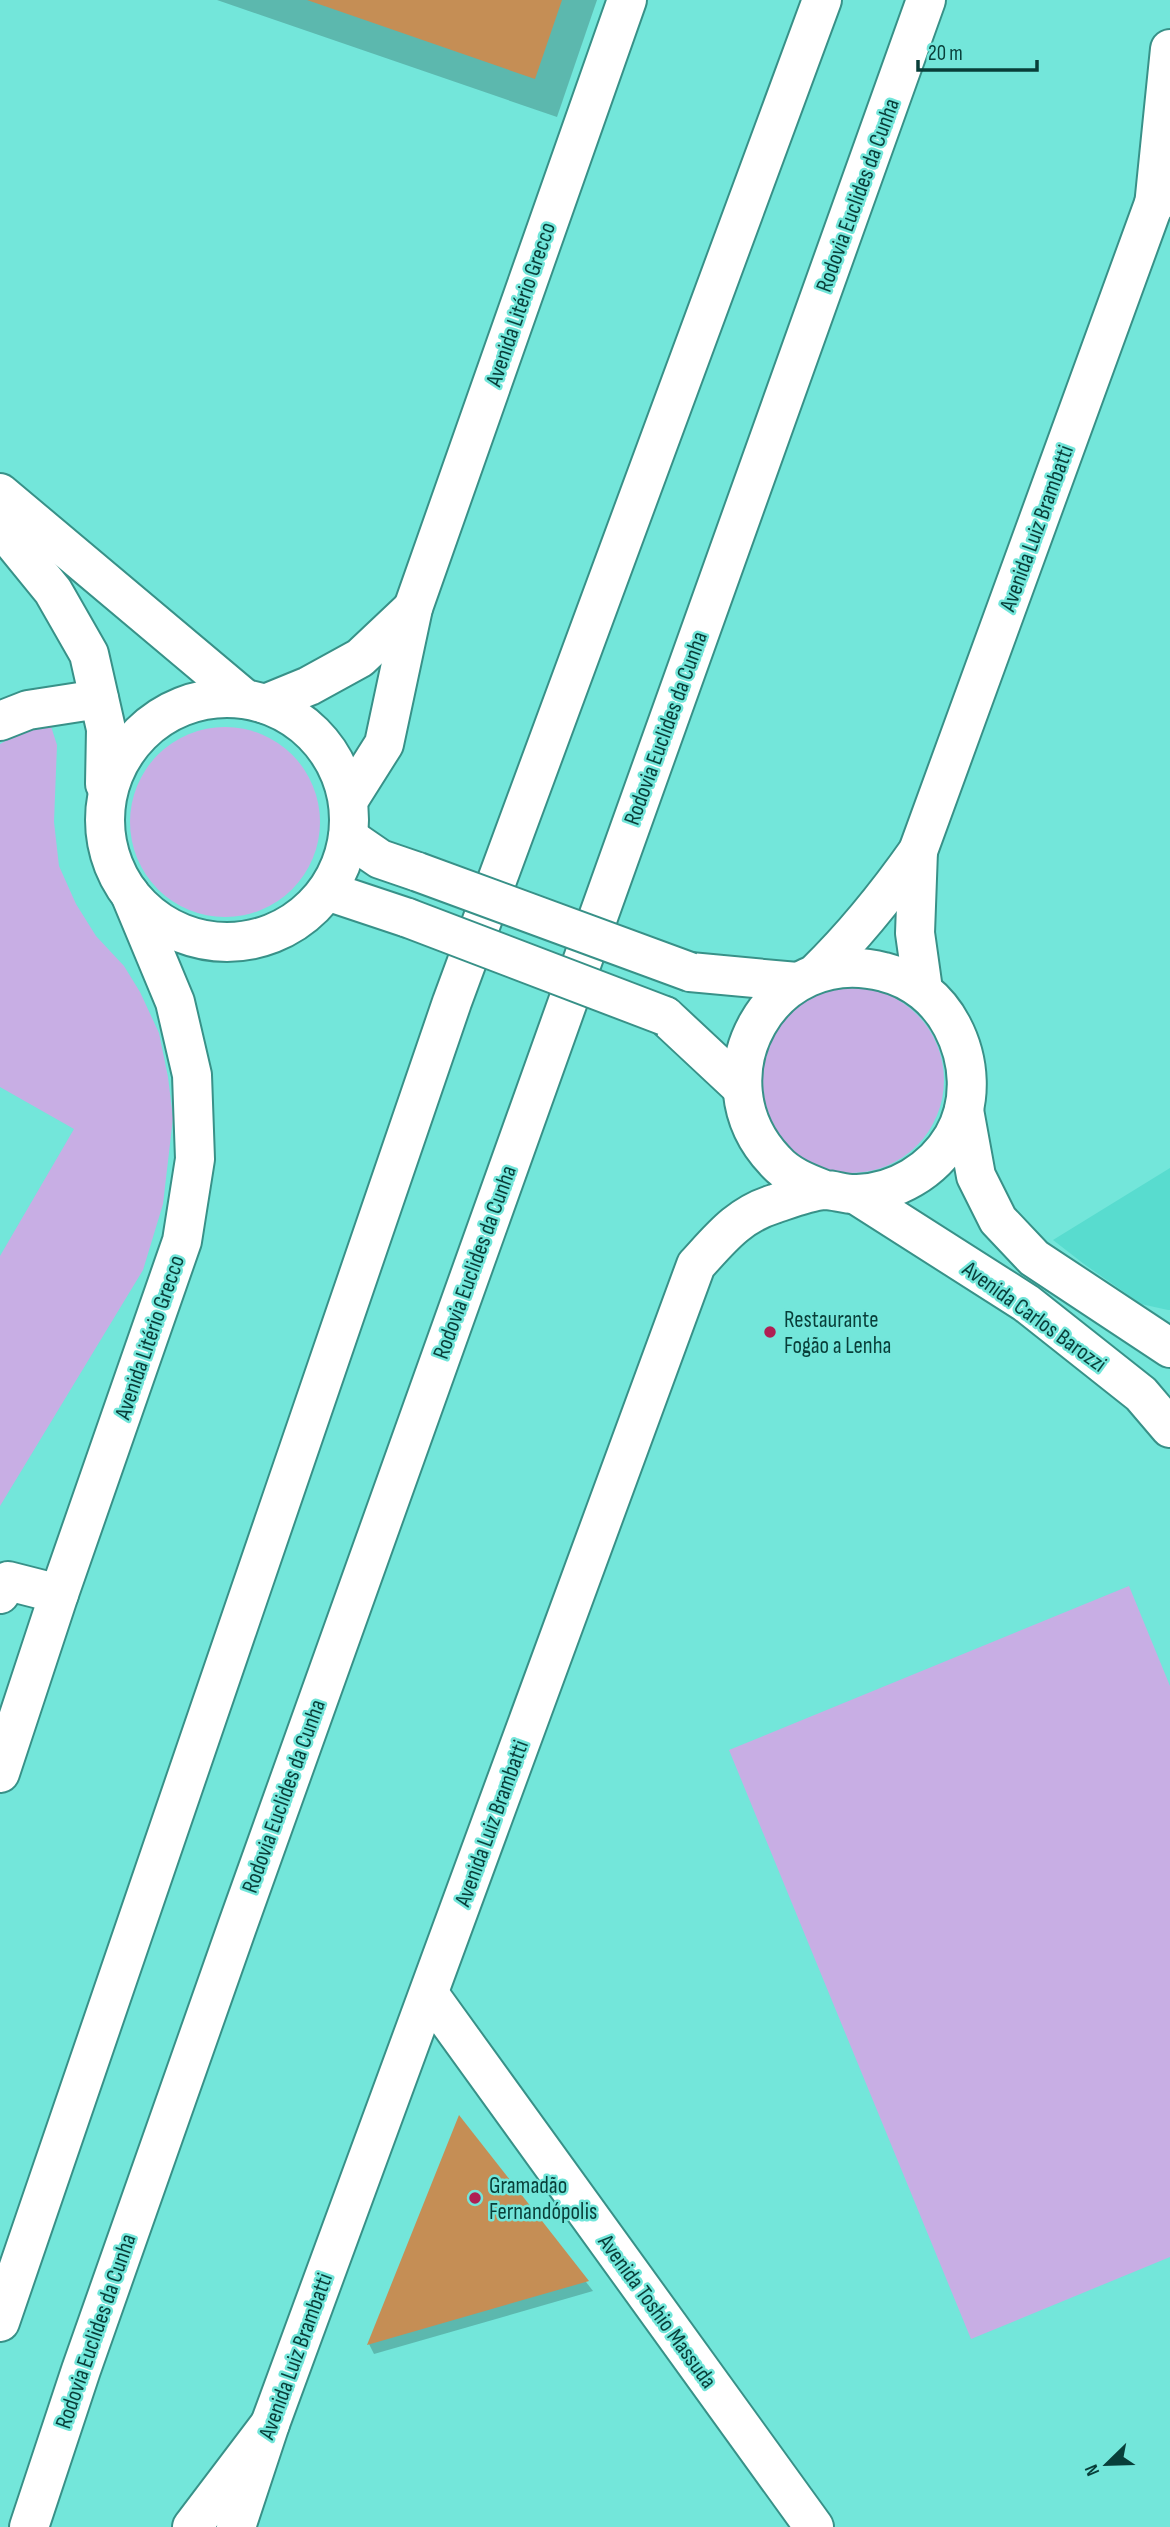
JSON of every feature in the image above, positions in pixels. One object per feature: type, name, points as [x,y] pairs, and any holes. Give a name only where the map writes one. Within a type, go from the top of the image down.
[{"type":"main road","name":"Avenida Litério Grecco","points":[[348,819],[384,744],[413,608],[627,0]]},
{"type":"main road","points":[[0,2322],[452,1002],[822,0]]},
{"type":"main road","name":"Rodovia Euclides da Cunha","points":[[29,2527],[81,2370],[237,1927],[926,0]]},
{"type":"main road","points":[[1154,206],[1170,49]]},
{"type":"main road","points":[[1154,206],[1170,158]]},
{"type":"main road","name":"Avenida Luiz Brambatti","points":[[806,978],[844,946],[882,903],[918,851],[1154,206]]},
{"type":"main road","points":[[0,493],[255,701],[295,718],[320,741],[338,769],[348,819],[341,865],[327,891],[305,915],[277,932],[245,942],[213,942],[181,934],[153,917],[130,894],[114,866],[105,836],[106,729],[89,654],[53,591],[0,526]]},
{"type":"main road","name":"Avenida Litério Grecco","points":[[255,701],[309,686],[360,658],[413,608]]},
{"type":"main road","points":[[105,803],[114,772],[130,744],[153,722],[181,706],[213,698],[255,701]]},
{"type":"main road","points":[[0,721],[28,710],[99,699]]},
{"type":"main road","points":[[348,819],[380,859],[690,972],[806,978]]},
{"type":"main road","name":"Avenida Luiz Brambatti","points":[[918,851],[915,933],[923,990]]},
{"type":"main road","points":[[327,891],[408,918],[665,1016],[741,1087]]},
{"type":"main road","name":"Avenida Litério Grecco","points":[[0,1773],[59,1594],[182,1241],[195,1159],[192,1076],[175,1002],[130,894]]},
{"type":"main road","points":[[843,967],[871,968],[898,975],[923,990],[946,1014],[962,1044],[968,1077],[964,1110],[953,1137],[935,1161],[911,1179],[884,1191],[840,1192],[799,1180],[770,1156],[758,1141],[747,1115],[741,1087],[744,1056],[754,1027],[773,1001],[806,978],[843,967]]},
{"type":"main road","name":"Avenida Carlos Barozzi","points":[[964,1110],[976,1176],[998,1220],[1034,1258],[1170,1348]]},
{"type":"main road","name":"Avenida Luiz Brambatti","points":[[236,2527],[270,2424],[696,1265],[732,1225],[771,1204],[840,1192]]},
{"type":"main road","name":"Avenida Carlos Barozzi","points":[[840,1192],[1026,1303],[1141,1394],[1170,1428]]},
{"type":"main road","points":[[1141,1394],[1170,1360]]},
{"type":"main road","points":[[3,1584],[59,1594]]},
{"type":"main road","name":"Avenida Toshio Massuda","points":[[429,1994],[814,2527]]},
{"type":"main road","points":[[192,2527],[270,2424]]},
{"type":"shaded area","points":[[48,717],[57,745],[54,822],[59,866],[76,904],[96,936],[124,966],[140,992],[159,1033],[173,1118],[163,1204],[143,1270],[0,1506],[0,1256],[74,1129],[0,1087],[0,744]]},
{"type":"shaded area","points":[[225,727],[244,728],[261,734],[292,755],[313,786],[319,803],[319,841],[313,858],[292,889],[261,910],[244,916],[225,917],[206,916],[189,910],[158,889],[137,858],[131,841],[130,822],[131,803],[137,786],[158,755],[189,734],[206,728]]},
{"type":"shaded area","points":[[851,987],[869,988],[887,994],[903,1002],[917,1014],[929,1028],[937,1044],[943,1062],[943,1098],[937,1116],[929,1132],[917,1146],[903,1158],[887,1166],[869,1172],[851,1173],[833,1172],[815,1166],[799,1158],[785,1146],[773,1132],[765,1116],[759,1098],[758,1080],[759,1062],[765,1044],[773,1028],[785,1014],[799,1002],[815,994],[833,988]]},
{"type":"shaded area","points":[[1170,1168],[1168,1310],[1141,1304],[1053,1240]]},
{"type":"shaded area","points":[[1129,1586],[1170,1686],[1170,2257],[971,2339],[729,1750]]},
{"type":"building","points":[[307,0],[562,0],[535,79]]},
{"type":"building","name":"Gramadão Fernandópolis","points":[[459,2115],[589,2281],[367,2345]]},
{"type":"place","name":"Restaurante Fogão a Lenha","points":[[770,1332]]},
{"type":"place","name":"Gramadão Fernandópolis","points":[[475,2198]]}]
